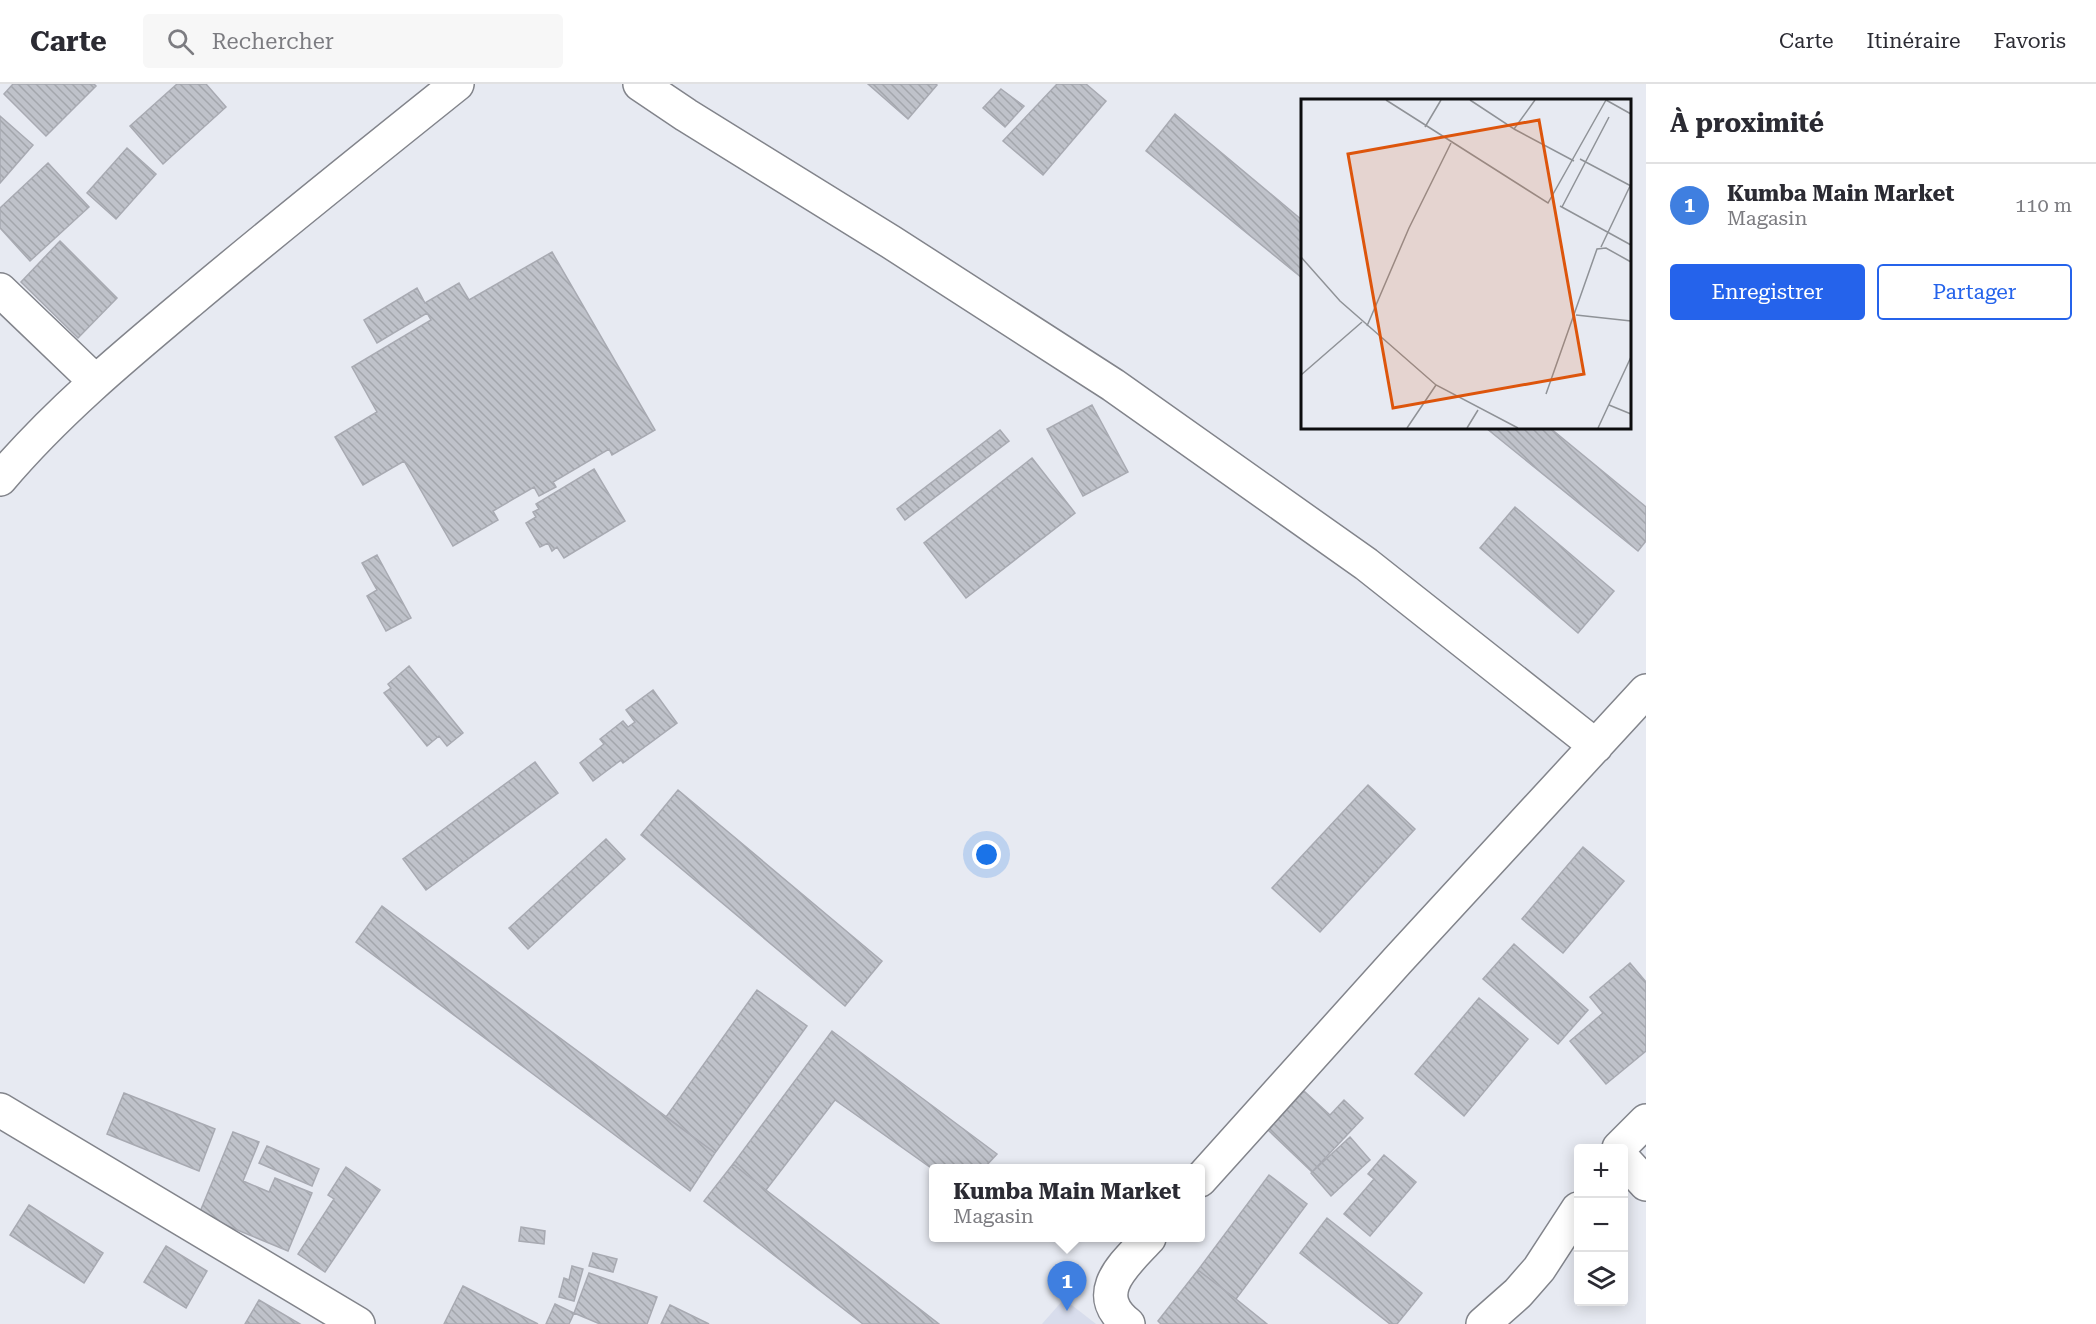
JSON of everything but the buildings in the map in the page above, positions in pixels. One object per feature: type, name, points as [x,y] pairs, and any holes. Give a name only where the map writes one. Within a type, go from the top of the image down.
[{"type":"street","points":[[0,479],[28,446],[95,381],[269,234],[457,84]]},
{"type":"street","points":[[640,84],[686,116],[891,242],[1113,385],[1366,564],[1596,746]]},
{"type":"street","points":[[0,290],[95,381]]},
{"type":"street","points":[[1205,1174],[1398,960],[1646,692]]},
{"type":"street","points":[[0,1110],[358,1324]]},
{"type":"street","points":[[1624,1144],[1646,1121]]},
{"type":"street","points":[[1628,1165],[1646,1184]]},
{"type":"street","points":[[1483,1324],[1518,1293],[1539,1269],[1574,1215]]},
{"type":"street","points":[[1116,1320],[1110,1302],[1112,1287],[1120,1271],[1145,1242]]},
{"type":"shaded area","points":[[1064,1299],[1096,1324],[1042,1324]]},
{"type":"place","name":"Kumba Main Market","points":[[1067,1311]]}]
